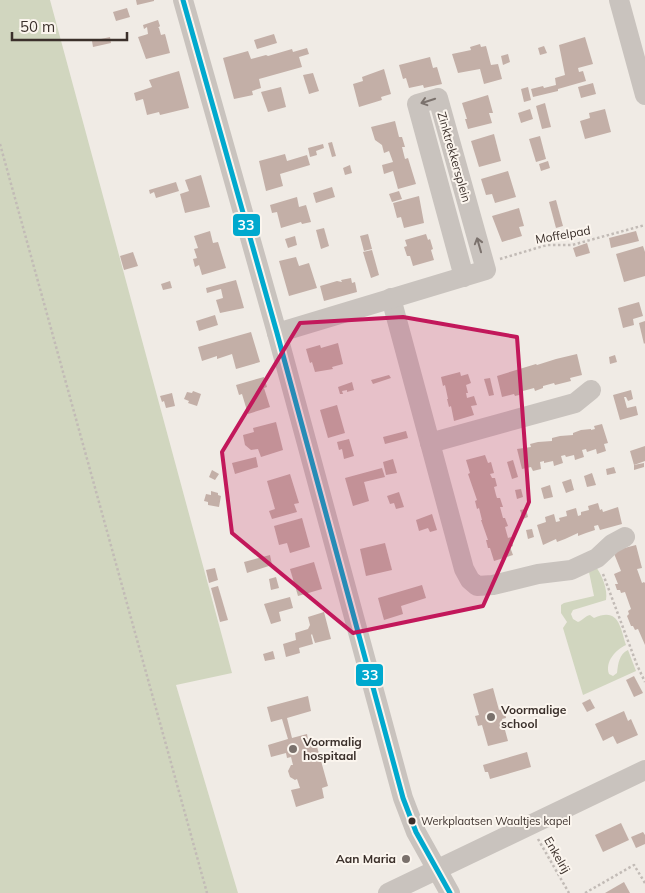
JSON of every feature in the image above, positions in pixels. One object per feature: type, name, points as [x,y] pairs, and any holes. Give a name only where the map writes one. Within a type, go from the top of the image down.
[{"type":"street","points":[[183,0],[277,333],[403,798],[416,832],[450,893]]},
{"type":"street","points":[[619,0],[640,52],[645,95]]},
{"type":"street","name":"Zinktrekkersplein","points":[[464,276],[417,104],[438,98],[484,264]]},
{"type":"street","points":[[277,333],[486,270],[484,264]]},
{"type":"street","points":[[391,298],[464,569],[470,580],[477,586],[493,585],[538,574],[571,570],[597,558],[612,544],[625,537]]},
{"type":"street","points":[[430,443],[575,403],[591,390]]},
{"type":"street","points":[[388,893],[645,770]]},
{"type":"path","points":[[0,144],[207,893]]},
{"type":"path","name":"Moffelpad","points":[[484,264],[547,245],[572,245],[645,226]]},
{"type":"path","points":[[597,558],[645,682]]},
{"type":"path","name":"Enkelrij","points":[[530,825],[569,893]]},
{"type":"path","points":[[585,893],[634,865],[645,883]]},
{"type":"highlighted area","points":[[403,317],[517,337],[529,502],[483,606],[353,633],[232,533],[222,452],[300,323]]},
{"type":"green space","points":[[0,0],[50,0],[232,673],[176,685],[238,893],[0,893]]},
{"type":"green space","points":[[595,566],[604,582],[606,600],[573,610],[571,614],[573,619],[578,622],[590,615],[594,618],[602,615],[614,617],[620,626],[626,645],[612,657],[608,665],[609,674],[613,676],[617,673],[621,657],[628,650],[636,671],[583,695],[563,628],[567,622],[561,613],[561,605],[594,596],[589,572]]},
{"type":"building","points":[[136,0],[154,0],[154,1],[137,5]]},
{"type":"building","points":[[127,8],[130,17],[116,21],[113,12]]},
{"type":"building","points":[[158,20],[160,26],[158,28],[161,35],[165,34],[170,53],[146,59],[138,37],[148,34],[147,27],[144,29],[143,25]]},
{"type":"building","points":[[274,34],[277,43],[257,49],[254,40]]},
{"type":"building","points":[[110,37],[111,43],[93,47],[92,41]]},
{"type":"building","points":[[585,37],[593,64],[578,68],[579,72],[583,71],[586,81],[533,97],[531,89],[556,85],[555,78],[565,75],[559,45]]},
{"type":"building","points":[[480,44],[481,47],[486,46],[491,65],[498,64],[502,79],[484,84],[480,69],[458,73],[452,54],[471,50],[470,47]]},
{"type":"building","points":[[544,46],[547,53],[540,55],[538,48]]},
{"type":"building","points":[[307,48],[309,54],[299,57],[302,67],[259,79],[261,88],[252,91],[253,95],[234,99],[223,58],[248,51],[251,59],[292,49],[293,52]]},
{"type":"building","points":[[508,54],[510,62],[503,65],[501,56]]},
{"type":"building","points":[[430,57],[433,68],[437,67],[442,84],[424,88],[423,85],[409,88],[406,78],[403,79],[399,65]]},
{"type":"building","points":[[384,69],[391,94],[381,97],[382,100],[359,107],[353,84],[363,81],[362,77]]},
{"type":"building","points":[[179,71],[189,108],[160,115],[159,112],[147,115],[143,99],[136,101],[134,93],[152,87],[149,80]]},
{"type":"building","points":[[313,73],[319,91],[309,94],[303,75]]},
{"type":"building","points":[[593,83],[596,94],[581,98],[578,87]]},
{"type":"building","points":[[281,87],[286,107],[268,112],[261,92]]},
{"type":"building","points":[[528,87],[531,100],[524,102],[521,89]]},
{"type":"building","points":[[488,95],[493,113],[489,113],[492,123],[468,129],[462,103]]},
{"type":"building","points":[[545,103],[551,127],[542,129],[536,106]]},
{"type":"building","points":[[530,109],[533,119],[521,123],[518,113]]},
{"type":"building","points":[[605,109],[611,132],[585,139],[580,121],[590,118],[589,113]]},
{"type":"building","points":[[395,121],[399,137],[402,137],[405,147],[402,147],[405,159],[408,158],[416,184],[398,189],[393,171],[384,174],[382,165],[393,162],[389,151],[384,153],[382,145],[375,140],[371,127]]},
{"type":"building","points":[[494,134],[501,161],[479,167],[471,141]]},
{"type":"building","points":[[540,136],[546,159],[536,162],[529,139]]},
{"type":"building","points":[[332,142],[336,156],[332,157],[328,143]]},
{"type":"building","points":[[323,144],[324,148],[316,151],[317,155],[310,157],[308,148]]},
{"type":"building","points":[[285,154],[287,161],[307,155],[310,165],[280,174],[283,186],[266,191],[259,161]]},
{"type":"building","points":[[548,161],[550,168],[541,171],[539,164]]},
{"type":"building","points":[[350,165],[352,173],[345,175],[343,168]]},
{"type":"building","points":[[508,171],[516,197],[495,203],[492,194],[486,195],[481,179]]},
{"type":"building","points":[[201,175],[210,207],[185,213],[180,194],[189,191],[185,180]]},
{"type":"building","points":[[176,182],[179,191],[156,198],[154,192],[150,194],[149,190]]},
{"type":"building","points":[[332,187],[335,197],[316,203],[313,193]]},
{"type":"building","points":[[399,191],[402,199],[392,202],[389,194]]},
{"type":"building","points":[[419,196],[424,223],[404,228],[401,217],[397,218],[393,203]]},
{"type":"building","points":[[297,197],[299,207],[306,205],[311,222],[302,224],[301,222],[281,228],[277,212],[272,213],[270,205]]},
{"type":"building","points":[[556,200],[563,226],[556,228],[549,202]]},
{"type":"building","points":[[519,208],[524,226],[519,227],[522,236],[502,242],[492,216]]},
{"type":"building","points":[[324,228],[329,246],[321,249],[316,230]]},
{"type":"building","points":[[210,231],[213,243],[218,242],[226,268],[202,275],[199,265],[195,267],[193,259],[197,258],[194,249],[198,248],[194,236]]},
{"type":"building","points":[[636,231],[639,241],[611,248],[609,238]]},
{"type":"building","points":[[368,234],[372,249],[364,251],[360,236]]},
{"type":"building","points":[[426,234],[428,240],[430,239],[434,260],[413,266],[410,256],[407,256],[404,247],[407,246],[405,240]]},
{"type":"building","points":[[295,236],[297,245],[288,248],[285,239]]},
{"type":"building","points":[[587,243],[590,253],[576,257],[573,248]]},
{"type":"building","points":[[643,246],[645,252],[645,276],[624,282],[616,254]]},
{"type":"building","points":[[372,250],[379,275],[371,278],[363,252]]},
{"type":"building","points":[[133,252],[138,266],[124,270],[120,256]]},
{"type":"building","points":[[296,257],[299,266],[309,263],[317,288],[289,296],[279,261]]},
{"type":"building","points":[[351,278],[352,283],[355,282],[357,292],[324,301],[320,286],[337,281],[342,282],[341,280]]},
{"type":"building","points":[[236,280],[244,308],[220,313],[216,300],[223,298],[221,289],[207,293],[206,288]]},
{"type":"building","points":[[170,281],[172,288],[163,290],[161,284]]},
{"type":"building","points":[[639,302],[643,316],[633,319],[634,325],[623,328],[618,308]]},
{"type":"building","points":[[215,315],[218,325],[199,331],[196,321]]},
{"type":"building","points":[[645,321],[645,343],[644,344],[639,323]]},
{"type":"building","points":[[251,332],[260,362],[236,369],[232,354],[202,361],[198,347]]},
{"type":"building","points":[[338,343],[343,364],[332,367],[333,369],[315,372],[306,349],[320,345],[321,348]]},
{"type":"building","points":[[577,354],[582,375],[570,378],[571,381],[543,386],[543,388],[535,391],[534,388],[523,391],[523,394],[502,397],[497,376]]},
{"type":"building","points":[[615,355],[617,362],[610,364],[609,357]]},
{"type":"building","points":[[460,372],[461,376],[468,374],[471,383],[466,385],[467,398],[474,396],[477,405],[471,406],[474,415],[454,421],[445,385],[443,386],[441,377]]},
{"type":"building","points":[[389,375],[391,378],[373,384],[371,380]]},
{"type":"building","points":[[264,377],[267,387],[264,388],[270,407],[248,414],[242,394],[239,395],[236,385]]},
{"type":"building","points":[[490,378],[494,395],[489,396],[484,379]]},
{"type":"building","points":[[352,382],[354,390],[342,391],[343,394],[340,394],[338,387]]},
{"type":"building","points":[[631,390],[633,399],[628,401],[624,397],[627,408],[636,406],[638,415],[620,420],[613,395]]},
{"type":"building","points":[[193,391],[201,394],[197,406],[188,403],[189,401],[184,399],[187,392],[192,393]]},
{"type":"building","points":[[172,393],[175,406],[166,408],[160,396]]},
{"type":"building","points":[[337,405],[345,433],[328,438],[320,410]]},
{"type":"building","points":[[276,422],[283,450],[261,457],[258,449],[251,450],[245,445],[243,435],[254,432],[253,428]]},
{"type":"building","points":[[602,424],[608,443],[604,444],[606,451],[597,454],[596,449],[587,452],[586,449],[582,450],[584,457],[575,460],[574,455],[566,457],[565,455],[561,456],[563,463],[554,466],[553,461],[544,463],[544,461],[540,462],[541,469],[533,471],[531,467],[522,469],[517,449],[531,447],[530,444],[538,442],[552,441],[552,438],[560,436],[573,435],[573,433],[581,430],[595,429],[594,426]]},
{"type":"building","points":[[406,431],[408,438],[385,444],[383,437]]},
{"type":"building","points":[[349,439],[354,456],[344,459],[342,449],[339,450],[337,442]]},
{"type":"building","points":[[645,446],[645,461],[634,465],[630,451]]},
{"type":"building","points":[[485,455],[488,463],[491,462],[494,473],[490,474],[492,478],[495,478],[497,486],[494,487],[496,495],[497,498],[500,498],[503,507],[500,507],[503,518],[505,518],[508,526],[505,527],[508,538],[511,537],[513,546],[510,547],[513,555],[494,561],[490,548],[488,548],[486,540],[488,540],[479,508],[477,509],[475,501],[477,500],[468,474],[470,473],[466,460]]},
{"type":"building","points":[[256,457],[258,467],[235,474],[232,463]]},
{"type":"building","points":[[393,459],[397,473],[386,475],[383,462]]},
{"type":"building","points":[[513,460],[518,477],[512,479],[507,462]]},
{"type":"building","points":[[644,463],[644,467],[634,470],[634,465]]},
{"type":"building","points":[[614,467],[616,473],[607,475],[606,469]]},
{"type":"building","points":[[382,468],[385,477],[364,482],[369,501],[353,506],[345,478]]},
{"type":"building","points":[[212,470],[219,474],[215,480],[209,477]]},
{"type":"building","points":[[592,473],[596,485],[587,487],[584,476]]},
{"type":"building","points":[[290,474],[299,503],[294,504],[297,512],[272,519],[269,511],[275,509],[267,481]]},
{"type":"building","points":[[571,479],[574,490],[566,493],[562,482]]},
{"type":"building","points":[[550,485],[553,497],[544,499],[541,488]]},
{"type":"building","points":[[521,489],[523,497],[517,499],[515,490]]},
{"type":"building","points":[[211,491],[221,496],[219,507],[208,505],[208,502],[204,501],[206,494],[211,495]]},
{"type":"building","points":[[399,492],[404,507],[396,509],[394,503],[390,504],[387,496]]},
{"type":"building","points":[[598,503],[600,510],[602,509],[603,512],[618,507],[622,524],[600,530],[598,525],[594,526],[595,530],[578,536],[578,533],[557,542],[556,539],[543,545],[537,525],[546,522],[545,517],[554,514],[556,522],[560,521],[559,518],[567,516],[566,511],[576,508],[578,516],[581,515],[581,512],[589,510],[588,506]]},
{"type":"building","points":[[526,509],[528,517],[523,519],[520,510]]},
{"type":"building","points":[[432,514],[437,530],[430,532],[428,528],[419,531],[416,520]]},
{"type":"building","points":[[302,518],[310,547],[290,553],[287,543],[279,545],[274,526]]},
{"type":"building","points":[[532,529],[534,537],[528,539],[526,530]]},
{"type":"building","points":[[385,543],[392,570],[366,576],[360,549]]},
{"type":"building","points":[[636,545],[642,568],[637,569],[642,583],[645,583],[645,645],[638,629],[635,630],[631,626],[627,616],[629,614],[628,611],[631,609],[625,592],[621,593],[620,590],[617,590],[615,584],[618,584],[614,574],[621,571],[613,551]]},
{"type":"building","points":[[270,555],[272,565],[247,573],[244,562]]},
{"type":"building","points":[[314,562],[322,589],[298,596],[290,569]]},
{"type":"building","points":[[215,568],[218,580],[209,583],[206,570]]},
{"type":"building","points":[[276,577],[279,588],[271,590],[269,579]]},
{"type":"building","points":[[422,585],[426,598],[401,606],[403,614],[384,620],[378,598]]},
{"type":"building","points":[[218,586],[228,620],[220,622],[211,588]]},
{"type":"building","points":[[290,597],[293,608],[279,612],[281,621],[271,624],[264,604]]},
{"type":"building","points":[[324,612],[331,639],[315,643],[312,634],[313,644],[299,648],[300,653],[286,657],[283,644],[296,640],[295,633],[308,629],[310,625],[308,617]]},
{"type":"building","points":[[273,651],[275,659],[265,661],[263,654]]},
{"type":"building","points":[[634,676],[643,693],[634,697],[626,680]]},
{"type":"building","name":"Voormalige school","points":[[493,688],[499,710],[504,708],[506,718],[502,719],[508,741],[488,746],[482,725],[478,726],[475,716],[479,715],[473,694]]},
{"type":"building","name":"Voormalig hospitaal","points":[[308,696],[311,711],[287,718],[292,738],[307,734],[309,745],[316,743],[328,786],[322,788],[324,798],[296,807],[291,790],[300,788],[297,779],[295,780],[290,777],[288,771],[291,765],[293,765],[291,757],[287,758],[286,753],[271,757],[268,745],[288,739],[282,719],[271,722],[267,707]]},
{"type":"building","points":[[590,699],[595,708],[587,712],[582,703]]},
{"type":"building","points":[[624,711],[628,721],[631,719],[638,735],[617,744],[613,736],[603,741],[595,724]]},
{"type":"building","points":[[527,752],[531,767],[490,779],[488,772],[485,772],[483,765]]},
{"type":"building","points":[[621,823],[629,840],[603,852],[595,835]]},
{"type":"building","points":[[643,832],[645,844],[636,848],[631,837]]},
{"type":"building","points":[[624,882],[630,893],[605,893]]},
{"type":"transit line","name":"33","points":[[183,0],[277,333],[403,798],[416,832],[450,893]]},
{"type":"place","name":"Voormalige school","points":[[491,717]]},
{"type":"place","name":"Voormalig hospitaal","points":[[293,749]]},
{"type":"place","name":"Werkplaatsen Waaltjes kapel","points":[[412,821]]},
{"type":"place","name":"Aan Maria","points":[[406,859]]}]
